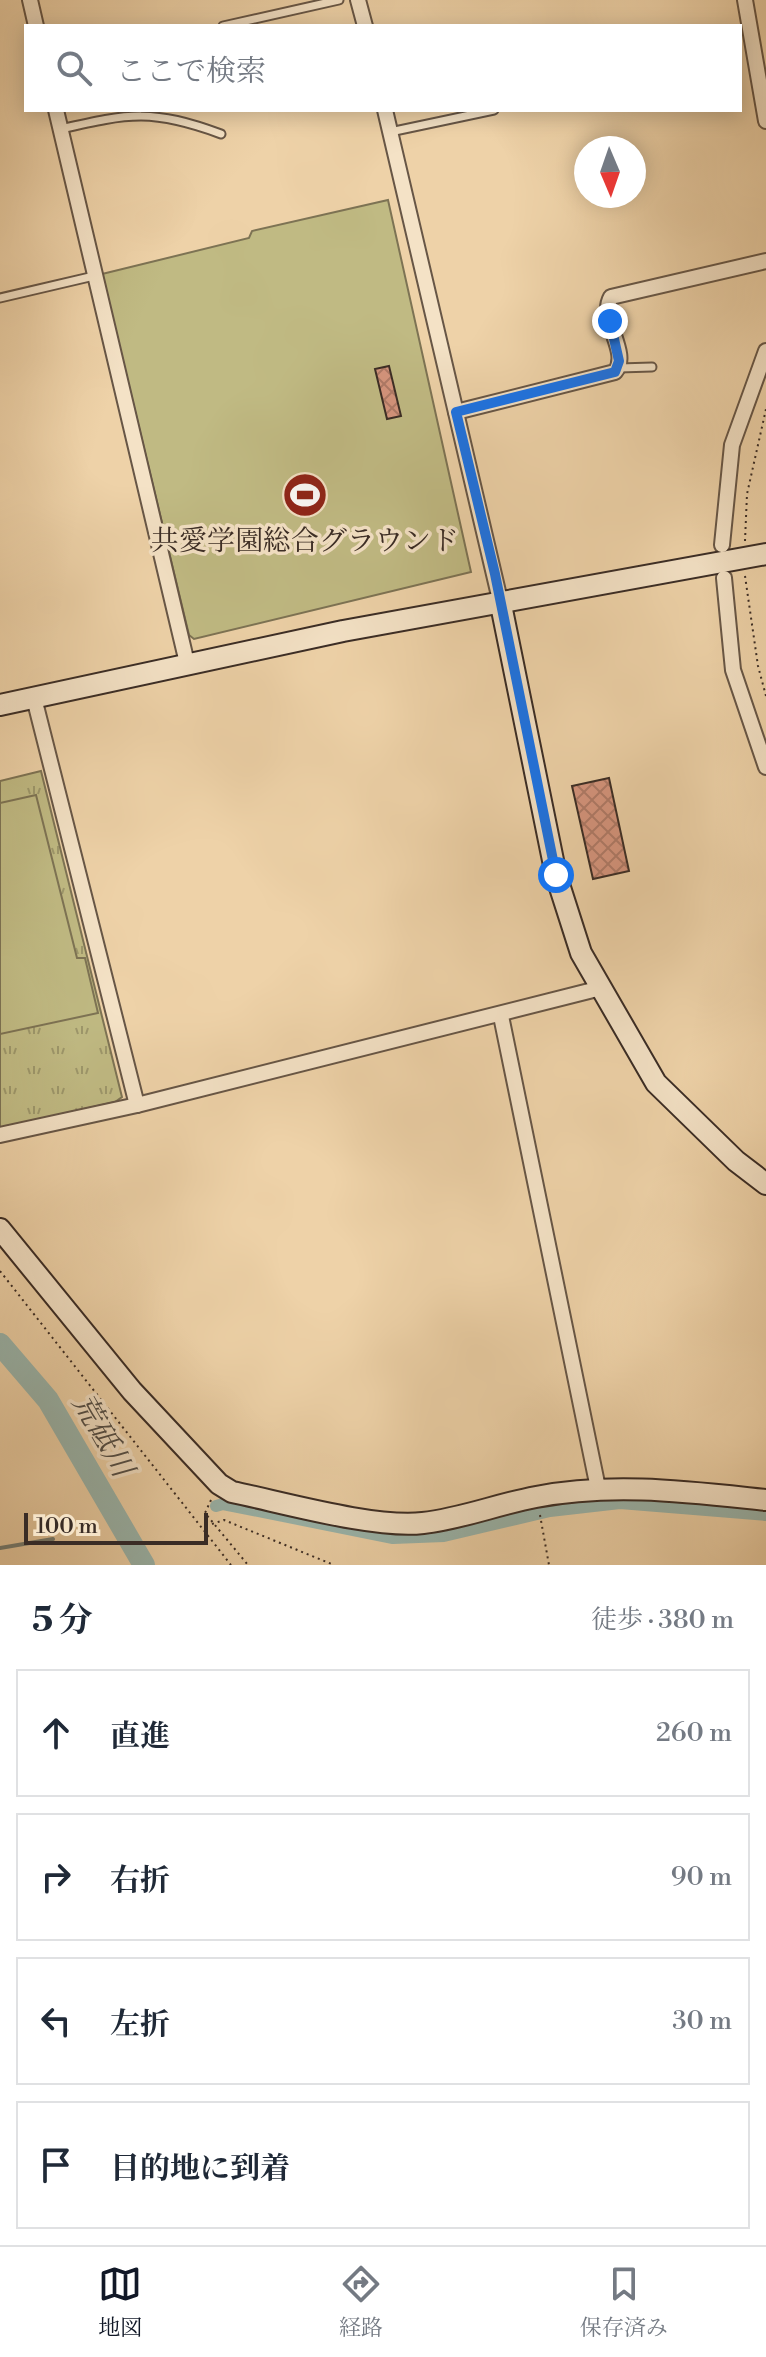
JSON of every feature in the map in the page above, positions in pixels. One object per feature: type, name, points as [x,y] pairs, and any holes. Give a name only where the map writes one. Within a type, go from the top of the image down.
[{"type":"street","points":[[30,0],[36,24]]},
{"type":"street","points":[[358,0],[364,24]]},
{"type":"street","points":[[745,0],[750,53],[763,84],[766,121]]},
{"type":"street","points":[[57,112],[187,663]]},
{"type":"street","points":[[385,112],[500,600],[556,875],[581,953],[656,1083],[736,1161],[766,1184]]},
{"type":"street","points":[[456,412],[609,375],[619,368],[607,309],[611,297],[766,261]]},
{"type":"street","points":[[722,545],[732,445],[766,351]]},
{"type":"street","points":[[0,705],[187,663],[500,600],[759,556]]},
{"type":"street","points":[[724,578],[733,670],[766,767]]},
{"type":"street","points":[[34,698],[137,1105]]},
{"type":"street","points":[[0,1135],[137,1105],[501,1016],[601,988]]},
{"type":"street","points":[[501,1016],[598,1488]]},
{"type":"street","points":[[0,1229],[132,1391],[222,1487],[232,1492],[383,1522],[422,1524],[537,1497],[598,1488],[665,1489],[766,1500]]},
{"type":"lane","points":[[232,24],[339,0]]},
{"type":"lane","points":[[390,132],[485,112]]},
{"type":"lane","points":[[61,129],[145,113],[185,121],[221,134]]},
{"type":"lane","points":[[0,298],[94,276]]},
{"type":"lane","points":[[619,368],[652,367]]},
{"type":"path","points":[[0,1271],[231,1565]]},
{"type":"path","points":[[222,1487],[205,1507],[212,1524],[248,1565]]},
{"type":"path","points":[[537,1497],[549,1565]]},
{"type":"path","points":[[212,1524],[224,1520],[334,1565]]},
{"type":"green space","name":"共愛学園総合グラウンド","points":[[388,200],[471,572],[194,639],[189,635],[102,274],[249,238],[252,231]]},
{"type":"green space","points":[[41,771],[122,1097],[115,1102],[0,1128],[0,781]]},
{"type":"green space","points":[[36,795],[77,958],[85,958],[98,1013],[0,1034],[0,803]]},
{"type":"building","points":[[389,366],[401,416],[387,419],[375,369]]},
{"type":"building","points":[[609,778],[629,871],[593,879],[572,786]]},
{"type":"waterway","name":"荒砥川","points":[[0,1344],[48,1400],[144,1565]]},
{"type":"waterway","points":[[216,1506],[223,1504],[393,1538],[444,1536],[550,1511],[620,1503],[766,1515]]},
{"type":"waterway","points":[[0,1548],[53,1539]]},
{"type":"place","name":"共愛学園総合グラウンド","points":[[305,495]]},
{"type":"route","points":[[556,875],[495,574],[456,412],[615,372],[619,361],[610,321]]}]
